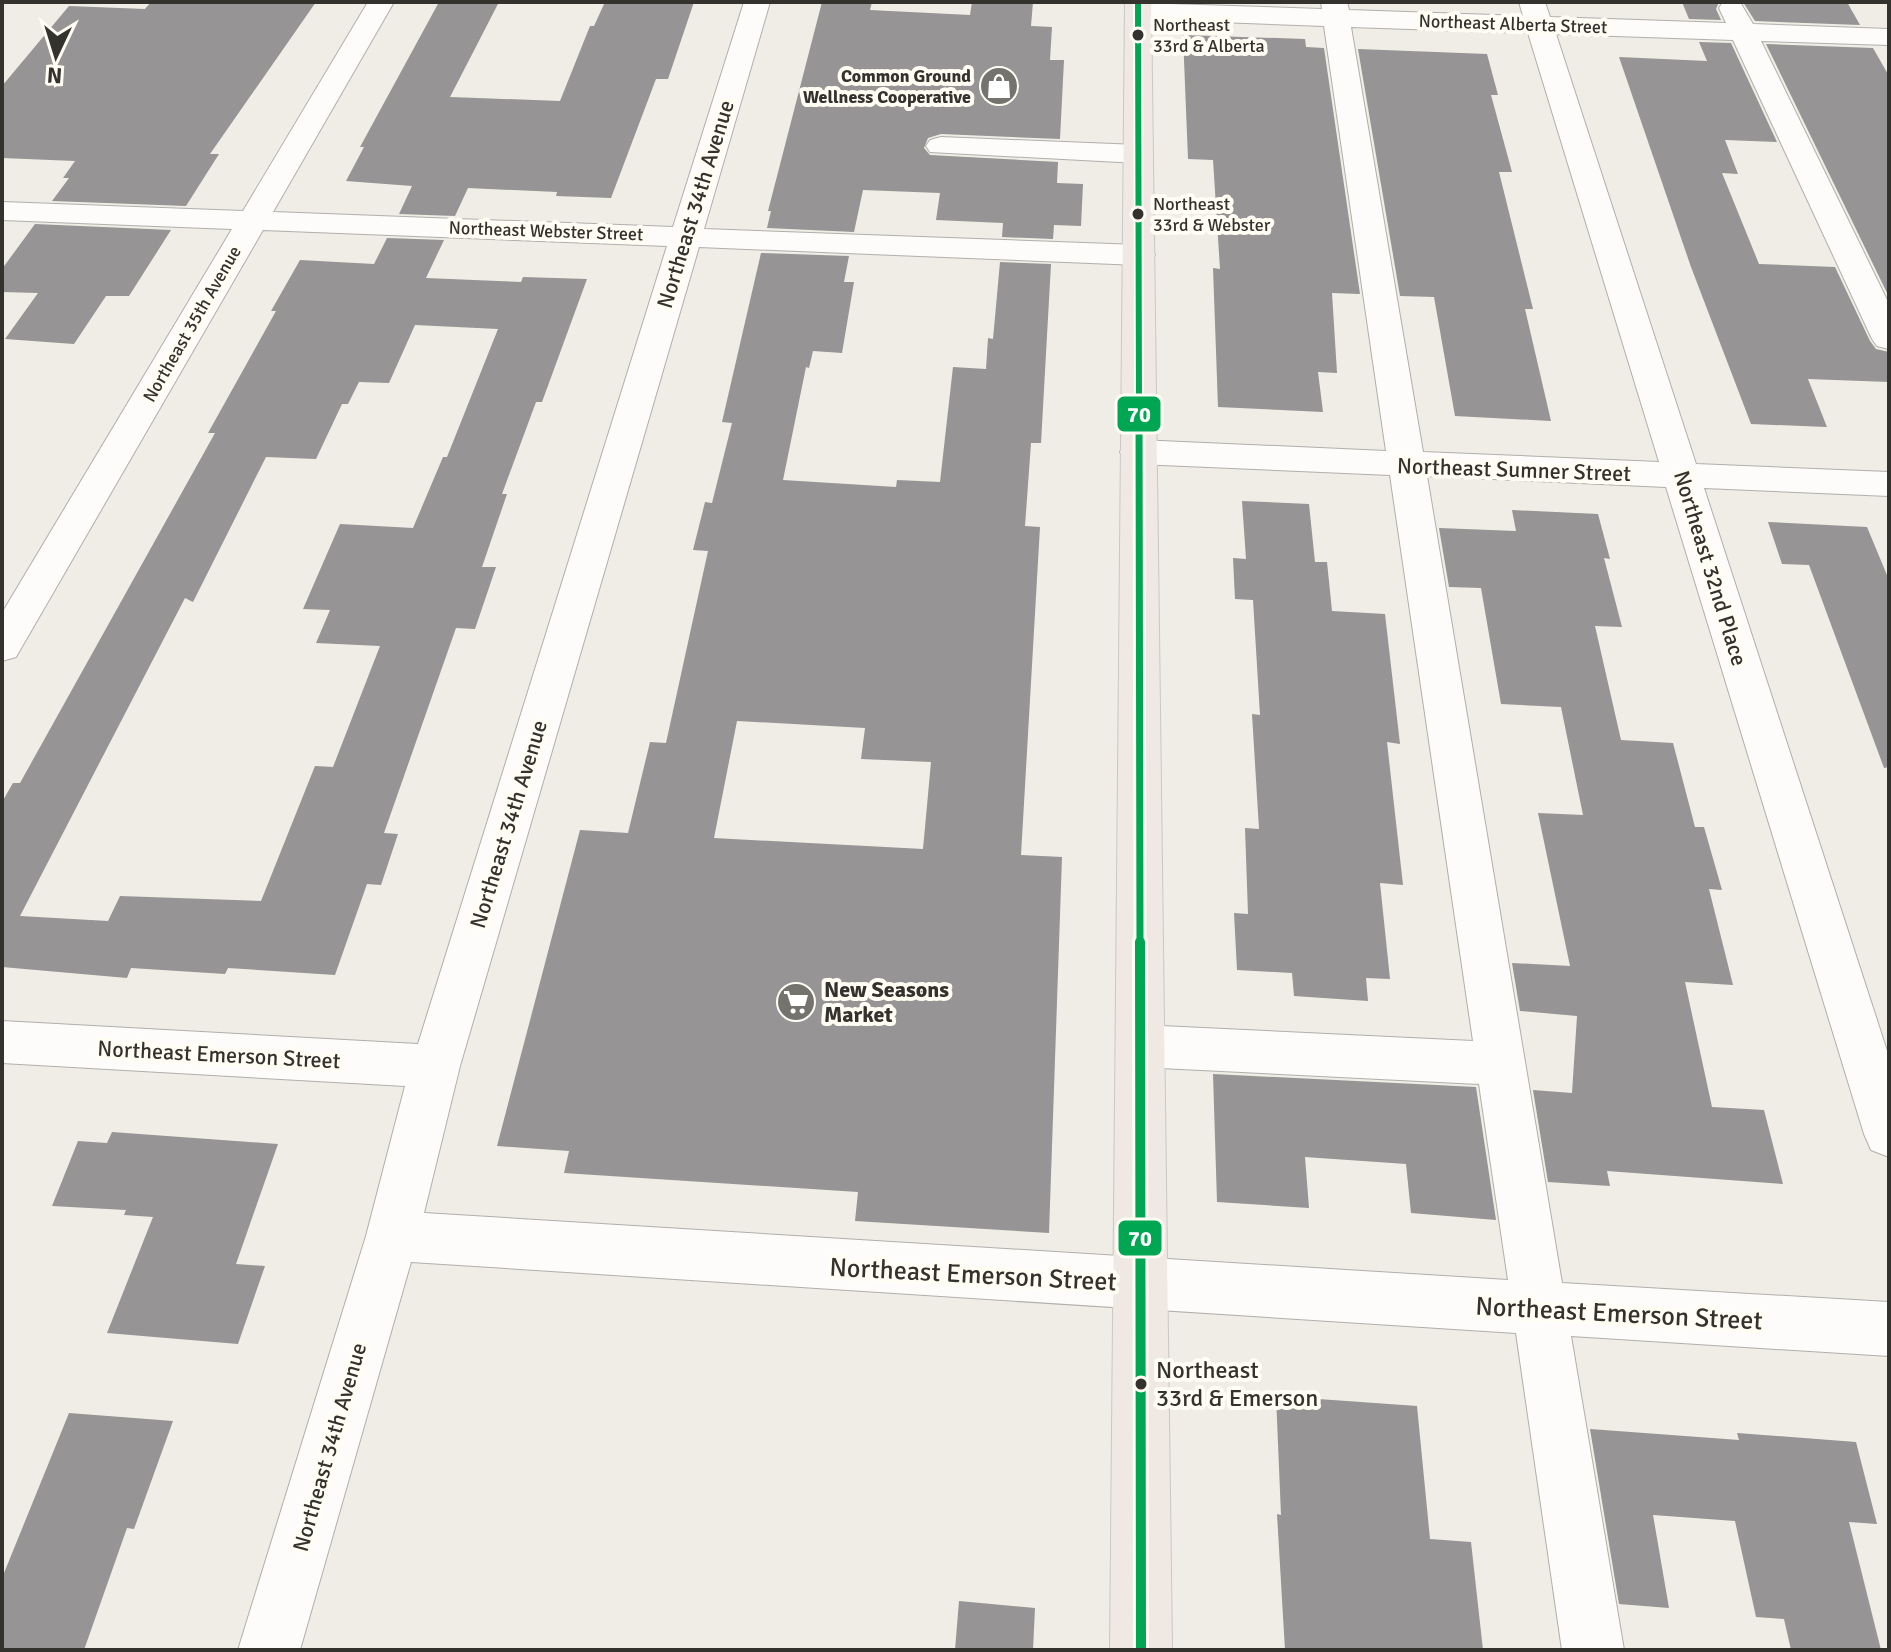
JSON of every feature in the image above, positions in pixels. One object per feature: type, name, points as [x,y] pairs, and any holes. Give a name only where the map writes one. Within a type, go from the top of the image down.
[{"type":"main road","points":[[1138,6],[1141,1650]]},
{"type":"street","name":"Northeast 35th Avenue","points":[[2,647],[381,2]]},
{"type":"street","name":"Northeast 34th Avenue","points":[[269,1650],[392,1236],[435,1066],[757,2]]},
{"type":"street","points":[[1729,2],[1889,339]]},
{"type":"street","name":"Northeast Alberta Street","points":[[1138,6],[1536,13],[1743,32],[1889,37]]},
{"type":"street","points":[[1335,10],[1593,1650]]},
{"type":"street","name":"Northeast 32nd Place","points":[[1536,13],[1889,1134]]},
{"type":"street","points":[[941,146],[1138,154]]},
{"type":"street","name":"Northeast Webster Street","points":[[2,211],[1139,255]]},
{"type":"street","name":"Northeast Sumner Street","points":[[1138,452],[1889,484]]},
{"type":"street","name":"Northeast Emerson Street","points":[[2,1042],[435,1066]]},
{"type":"street","points":[[1140,1046],[1502,1064]]},
{"type":"street","name":"Northeast Emerson Street","points":[[392,1236],[1889,1329]]},
{"type":"building","points":[[151,2],[316,2],[210,154],[219,154],[186,206],[52,201],[69,178],[63,178],[75,161],[2,158],[2,86],[69,6],[145,9]]},
{"type":"building","points":[[439,2],[499,2],[450,97],[560,101],[590,26],[594,26],[605,2],[694,2],[668,79],[656,79],[611,198],[468,188],[455,216],[399,214],[412,186],[346,181],[364,147],[360,147]]},
{"type":"building","points":[[822,2],[872,2],[870,10],[970,15],[972,2],[1033,2],[1031,26],[1052,27],[1050,60],[1064,60],[1060,139],[941,134],[928,138],[924,148],[930,155],[1058,162],[1057,183],[1083,184],[1081,226],[1054,225],[1053,239],[1002,237],[1003,223],[936,220],[940,193],[863,190],[854,232],[767,228],[771,211],[768,211]]},
{"type":"building","points":[[1682,2],[1719,2],[1716,9],[1721,20],[1689,19]]},
{"type":"building","points":[[1743,2],[1847,2],[1860,25],[1755,21]]},
{"type":"building","points":[[1183,35],[1305,39],[1306,47],[1324,48],[1360,294],[1332,293],[1337,373],[1318,372],[1323,412],[1218,407],[1213,268],[1220,269],[1213,160],[1188,159]]},
{"type":"building","points":[[1699,42],[1731,43],[1777,142],[1725,140],[1738,174],[1722,173],[1759,264],[1835,267],[1870,341],[1876,349],[1889,352],[1889,382],[1808,379],[1827,427],[1751,424],[1691,267],[1619,57],[1707,61]]},
{"type":"building","points":[[1766,44],[1873,48],[1889,76],[1889,297]]},
{"type":"building","points":[[1358,49],[1487,54],[1498,95],[1491,95],[1512,172],[1499,172],[1533,309],[1525,309],[1551,421],[1455,416],[1434,297],[1400,296]]},
{"type":"building","points":[[35,224],[171,230],[129,296],[106,296],[74,344],[5,339],[38,293],[2,292],[2,269]]},
{"type":"building","points":[[387,238],[444,240],[426,278],[521,282],[523,277],[587,279],[542,402],[536,402],[502,494],[507,494],[482,567],[496,567],[475,629],[456,628],[384,833],[398,834],[381,885],[367,884],[335,975],[228,968],[225,974],[131,968],[127,978],[2,967],[2,802],[13,783],[20,783],[215,433],[208,433],[276,311],[271,311],[300,260],[374,264]],"holes":[[[415,325],[498,329],[447,457],[443,457],[413,528],[340,524],[303,609],[330,610],[316,643],[380,646],[333,767],[315,766],[261,901],[120,896],[108,921],[20,916],[185,598],[193,602],[266,457],[316,459],[342,404],[348,404],[359,382],[389,383]]]},
{"type":"building","points":[[761,253],[849,256],[844,282],[854,282],[842,353],[813,351],[809,368],[806,367],[783,480],[896,487],[897,480],[940,482],[953,367],[986,369],[988,338],[993,339],[1000,262],[1051,264],[1041,443],[1031,443],[1025,526],[1040,527],[1021,855],[1062,857],[1049,1233],[855,1221],[858,1192],[564,1173],[569,1151],[497,1146],[580,830],[628,833],[650,742],[666,743],[708,551],[693,550],[705,502],[712,503],[732,423],[722,422]],"holes":[[[737,721],[865,728],[861,759],[931,762],[923,849],[714,838]]]},
{"type":"building","points":[[1242,501],[1309,504],[1315,562],[1327,562],[1332,611],[1385,614],[1400,744],[1387,742],[1403,885],[1380,883],[1390,979],[1366,978],[1368,1001],[1294,996],[1292,973],[1237,970],[1234,913],[1248,914],[1245,828],[1259,829],[1252,714],[1260,715],[1253,600],[1235,599],[1233,558],[1246,559]]},
{"type":"building","points":[[1512,510],[1598,514],[1610,559],[1604,558],[1622,627],[1595,626],[1621,740],[1673,743],[1695,827],[1704,827],[1722,890],[1709,889],[1733,985],[1685,982],[1712,1107],[1764,1110],[1783,1184],[1607,1171],[1610,1186],[1548,1182],[1533,1090],[1572,1093],[1577,1016],[1520,1011],[1512,963],[1570,966],[1538,813],[1583,815],[1561,707],[1501,704],[1481,588],[1449,587],[1439,528],[1516,531]]},
{"type":"building","points":[[1768,522],[1867,527],[1889,580],[1889,767],[1884,768],[1809,565],[1782,564]]},
{"type":"building","points":[[1213,1074],[1476,1087],[1496,1220],[1411,1213],[1406,1164],[1305,1157],[1309,1208],[1217,1202]]},
{"type":"building","points":[[112,1132],[278,1144],[236,1264],[265,1266],[238,1344],[107,1333],[153,1217],[124,1215],[126,1210],[52,1206],[78,1141],[107,1143]]},
{"type":"building","points":[[1276,1396],[1417,1406],[1430,1539],[1471,1542],[1483,1650],[1285,1650],[1277,1514],[1281,1515]]},
{"type":"building","points":[[69,1413],[173,1421],[134,1529],[127,1528],[84,1650],[2,1650],[2,1578]]},
{"type":"building","points":[[1590,1429],[1739,1440],[1737,1433],[1856,1442],[1877,1524],[1849,1522],[1881,1650],[1791,1650],[1784,1619],[1756,1617],[1735,1521],[1653,1515],[1669,1608],[1619,1604]]},
{"type":"building","points":[[959,1601],[1035,1608],[1033,1650],[955,1650]]},
{"type":"transit line","name":"70","points":[[1138,2],[1141,1650]]},
{"type":"place","name":"Northeast 33rd & Alberta","points":[[1138,35]]},
{"type":"place","name":"Common Ground Wellness Cooperative","points":[[999,86]]},
{"type":"place","name":"Northeast 33rd & Webster","points":[[1138,214]]},
{"type":"place","name":"New Seasons Market","points":[[796,1002]]},
{"type":"place","name":"Northeast 33rd & Emerson","points":[[1141,1384]]}]
